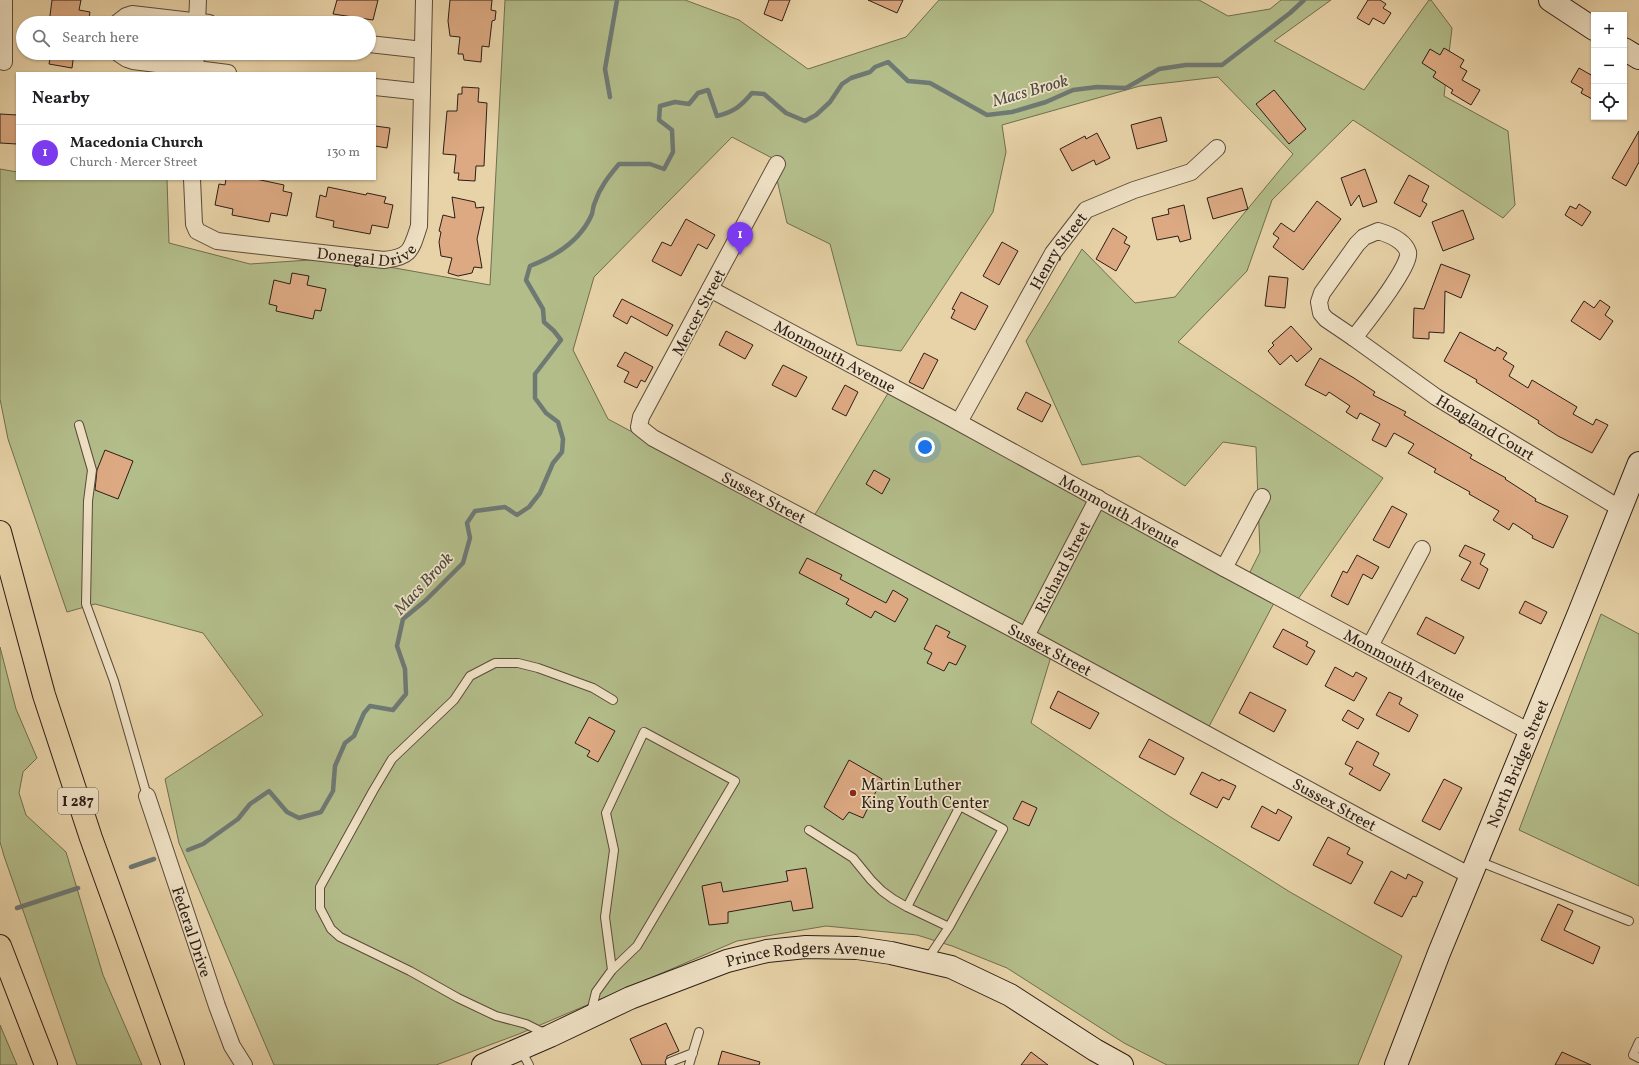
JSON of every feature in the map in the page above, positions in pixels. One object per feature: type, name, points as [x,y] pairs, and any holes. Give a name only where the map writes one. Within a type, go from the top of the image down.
[{"type":"highway","name":"I 287","points":[[0,532],[44,695],[86,823],[173,1065]]},
{"type":"highway","points":[[0,946],[46,1065]]},
{"type":"street","points":[[4,0],[4,62]]},
{"type":"street","points":[[198,0],[200,16]]},
{"type":"street","name":"Donegal Drive","points":[[192,180],[194,224],[197,231],[217,240],[384,260],[397,258],[408,253],[413,244],[418,226],[424,0]]},
{"type":"street","points":[[1550,0],[1591,27]]},
{"type":"street","points":[[126,16],[132,14],[149,16]]},
{"type":"street","points":[[376,45],[423,50]]},
{"type":"street","points":[[1627,51],[1639,58]]},
{"type":"street","points":[[130,60],[195,71],[212,72]]},
{"type":"street","points":[[195,71],[196,60]]},
{"type":"street","points":[[376,87],[422,92]]},
{"type":"street","name":"Henry Street","points":[[959,422],[1054,253],[1086,210],[1134,190],[1191,172],[1217,148]]},
{"type":"street","name":"Mercer Street","points":[[641,417],[777,164]]},
{"type":"street","name":"Hoagland Court","points":[[1354,338],[1402,273],[1408,260],[1408,252],[1401,243],[1391,235],[1378,230],[1364,237],[1356,244],[1322,292],[1319,302],[1321,313],[1326,319],[1436,397],[1621,509]]},
{"type":"street","name":"Monmouth Avenue","points":[[710,289],[959,422],[1224,568],[1530,732]]},
{"type":"street","name":"Sussex Street","points":[[641,417],[639,427],[652,438],[1026,636],[1368,822],[1474,868]]},
{"type":"street","name":"North Bridge Street","points":[[1396,1065],[1474,868],[1638,467]]},
{"type":"street","points":[[1224,568],[1262,497]]},
{"type":"street","name":"Richard Street","points":[[1026,636],[1098,498]]},
{"type":"street","points":[[1370,646],[1422,549]]},
{"type":"street","name":"Federal Drive","points":[[147,796],[217,1006],[232,1046],[244,1065]]},
{"type":"street","name":"Prince Rodgers Avenue","points":[[483,1065],[525,1057],[550,1036],[589,1017],[630,998],[727,961],[767,951],[806,946],[857,948],[926,960],[951,967],[1010,995],[1095,1050],[1122,1065]]},
{"type":"lane","points":[[80,425],[92,470],[88,501],[86,604],[114,681],[147,796]]},
{"type":"lane","points":[[550,1036],[526,1024],[496,1016],[458,998],[410,971],[340,937],[331,929],[320,908],[320,887],[392,759],[454,700],[470,676],[495,663],[518,663],[538,668],[593,688],[613,700]]},
{"type":"lane","points":[[589,1017],[596,992],[612,970],[637,946],[735,781],[644,732],[606,813],[614,850],[605,917],[612,970]]},
{"type":"lane","points":[[908,907],[960,806],[1004,829],[949,927],[926,960]]},
{"type":"lane","points":[[809,830],[854,858],[871,880],[894,900],[949,927]]},
{"type":"lane","points":[[1474,868],[1629,920]]},
{"type":"lane","points":[[689,1065],[699,1032]]},
{"type":"lane","points":[[1639,1042],[1633,1055],[1639,1058]]},
{"type":"lane","points":[[670,1062],[693,1053]]},
{"type":"green space","points":[[505,0],[685,0],[739,20],[808,69],[906,37],[939,0],[1199,0],[1228,16],[1270,9],[1281,0],[1331,0],[1274,41],[1364,90],[1429,0],[1431,0],[1452,28],[1444,96],[1508,131],[1515,205],[1503,218],[1353,120],[1272,200],[1247,271],[1178,342],[1383,478],[1291,609],[1275,601],[1204,736],[1052,653],[1031,723],[1169,816],[1290,892],[1402,956],[1358,1065],[1167,1065],[1124,1043],[1007,968],[952,946],[917,935],[826,926],[737,941],[519,1034],[436,1065],[274,1065],[179,843],[165,779],[263,715],[203,633],[95,604],[67,612],[8,439],[0,399],[0,169],[16,172],[16,180],[167,180],[169,243],[250,264],[339,258],[490,285]],"holes":[[[1218,77],[1293,154],[1175,297],[1135,303],[1082,249],[1026,341],[1082,465],[1139,456],[1185,486],[1223,442],[1256,447],[1260,552],[1244,584],[890,390],[808,526],[608,419],[573,350],[594,277],[732,137],[772,158],[787,223],[830,244],[857,345],[901,351],[993,212],[1006,152],[1002,125],[1140,86]]]},
{"type":"green space","points":[[1601,614],[1639,634],[1639,886],[1519,830]]},
{"type":"green space","points":[[0,647],[16,709],[37,758],[23,772],[19,793],[26,815],[66,852],[103,975],[142,1065],[77,1065],[4,856],[0,842]]},
{"type":"green space","points":[[0,1025],[17,1065],[0,1065]]},
{"type":"building","points":[[52,0],[81,0],[79,10],[90,12],[89,16],[50,16]]},
{"type":"building","points":[[337,0],[378,0],[374,16],[346,16],[333,14]]},
{"type":"building","points":[[450,0],[492,0],[491,10],[496,11],[495,20],[492,21],[489,47],[482,46],[481,62],[464,60],[463,54],[458,54],[460,37],[450,36],[448,21]]},
{"type":"building","points":[[769,0],[790,0],[782,21],[764,14]]},
{"type":"building","points":[[868,0],[903,0],[897,13]]},
{"type":"building","points":[[1368,0],[1380,0],[1386,4],[1383,8],[1391,13],[1384,24],[1373,18],[1369,25],[1357,18]]},
{"type":"building","points":[[1444,48],[1464,60],[1460,67],[1467,71],[1462,80],[1480,90],[1471,105],[1451,93],[1453,90],[1433,77],[1436,72],[1422,63],[1430,49],[1440,55]]},
{"type":"building","points":[[50,60],[73,60],[72,68],[49,64]]},
{"type":"building","points":[[1579,68],[1591,75],[1591,98],[1581,93],[1583,89],[1571,82]]},
{"type":"building","points":[[462,87],[479,88],[478,102],[487,103],[484,166],[476,166],[475,181],[458,180],[459,173],[454,173],[456,155],[443,154],[447,111],[457,111],[458,94],[462,94]]},
{"type":"building","points":[[1274,90],[1306,129],[1289,144],[1256,104]]},
{"type":"building","points":[[0,114],[16,115],[16,144],[0,143]]},
{"type":"building","points":[[1161,117],[1167,141],[1137,149],[1131,125]]},
{"type":"building","points":[[376,126],[390,128],[387,148],[376,146]]},
{"type":"building","points":[[1639,131],[1639,162],[1626,186],[1612,178]]},
{"type":"building","points":[[1097,133],[1110,158],[1096,165],[1094,160],[1072,171],[1060,149],[1085,136],[1086,139]]},
{"type":"building","points":[[1365,169],[1377,202],[1363,207],[1359,195],[1351,206],[1341,178]]},
{"type":"building","points":[[1409,175],[1429,186],[1422,201],[1427,204],[1420,217],[1394,203]]},
{"type":"building","points":[[226,180],[261,180],[284,185],[283,191],[292,193],[287,216],[271,213],[269,222],[232,215],[233,209],[215,205],[219,184],[225,185]]},
{"type":"building","points":[[328,187],[366,195],[367,193],[386,197],[384,203],[393,205],[388,228],[372,225],[370,234],[333,227],[334,221],[316,217],[320,195],[326,197]]},
{"type":"building","points":[[1242,188],[1248,209],[1213,219],[1207,198]]},
{"type":"building","points":[[452,197],[475,202],[476,208],[484,207],[477,239],[482,268],[474,267],[472,273],[458,276],[448,273],[452,258],[441,256],[439,242],[441,232],[439,231],[443,215],[455,218]]},
{"type":"building","points":[[1317,201],[1341,219],[1303,270],[1273,247],[1279,238],[1273,234],[1281,223],[1294,232]]},
{"type":"building","points":[[1579,204],[1591,212],[1582,226],[1565,215],[1570,206],[1576,209]]},
{"type":"building","points":[[1184,205],[1191,239],[1180,242],[1178,236],[1157,240],[1152,218],[1169,214],[1168,209]]},
{"type":"building","points":[[1463,210],[1474,239],[1443,251],[1432,222]]},
{"type":"building","points":[[686,219],[715,235],[707,249],[698,244],[681,276],[652,261],[662,242],[671,246]]},
{"type":"building","points":[[1113,228],[1127,237],[1124,243],[1130,246],[1116,271],[1096,259]]},
{"type":"building","points":[[1002,242],[1018,251],[999,285],[983,276]]},
{"type":"building","points":[[1441,264],[1470,275],[1461,298],[1445,291],[1444,333],[1429,332],[1429,339],[1413,338],[1414,308],[1424,309]]},
{"type":"building","points":[[292,273],[309,276],[307,285],[326,289],[321,311],[315,310],[313,319],[276,311],[277,306],[269,304],[274,280],[290,284]]},
{"type":"building","points":[[1269,276],[1288,278],[1285,308],[1265,306]]},
{"type":"building","points":[[961,292],[988,306],[975,330],[951,318],[955,310],[952,309]]},
{"type":"building","points":[[622,299],[673,325],[667,336],[631,316],[627,324],[613,316]]},
{"type":"building","points":[[1600,300],[1610,307],[1605,315],[1613,321],[1600,340],[1571,321],[1584,301],[1594,308]]},
{"type":"building","points":[[1291,326],[1312,349],[1297,362],[1291,355],[1280,365],[1268,351],[1274,345],[1272,343]]},
{"type":"building","points":[[726,331],[753,345],[745,359],[719,345]]},
{"type":"building","points":[[1460,332],[1495,351],[1497,347],[1507,353],[1503,359],[1514,366],[1509,376],[1528,388],[1532,380],[1577,407],[1573,414],[1593,425],[1596,419],[1608,425],[1592,453],[1558,436],[1538,423],[1539,421],[1476,382],[1477,380],[1444,361]]},
{"type":"building","points":[[625,352],[653,367],[645,382],[641,380],[637,388],[624,382],[629,372],[617,366]]},
{"type":"building","points":[[924,353],[938,360],[923,389],[909,382]]},
{"type":"building","points":[[1320,358],[1375,392],[1373,395],[1406,412],[1404,415],[1472,455],[1470,458],[1506,478],[1505,479],[1536,499],[1535,501],[1568,516],[1553,548],[1532,538],[1533,536],[1513,523],[1509,530],[1493,520],[1499,511],[1469,494],[1470,492],[1434,472],[1436,469],[1408,453],[1414,444],[1394,433],[1386,447],[1372,440],[1380,424],[1360,413],[1357,419],[1346,412],[1350,406],[1329,392],[1326,396],[1305,385]]},
{"type":"building","points":[[783,365],[807,377],[796,397],[772,385]]},
{"type":"building","points":[[845,385],[858,392],[846,416],[832,409]]},
{"type":"building","points":[[1026,392],[1051,405],[1042,422],[1017,409]]},
{"type":"building","points":[[105,450],[133,461],[118,499],[95,490],[97,470]]},
{"type":"building","points":[[874,470],[890,479],[882,494],[866,484]]},
{"type":"building","points":[[1392,506],[1407,514],[1389,548],[1373,540]]},
{"type":"building","points":[[1465,545],[1485,554],[1480,564],[1488,569],[1479,589],[1461,580],[1471,562],[1459,556]]},
{"type":"building","points":[[1357,555],[1379,567],[1372,579],[1363,574],[1348,605],[1331,596],[1343,571],[1347,573]]},
{"type":"building","points":[[807,558],[842,575],[840,579],[886,603],[893,590],[908,599],[895,622],[875,611],[871,618],[846,604],[849,599],[799,573]]},
{"type":"building","points":[[1525,601],[1547,612],[1541,624],[1519,613]]},
{"type":"building","points":[[1426,617],[1464,637],[1455,654],[1417,634]]},
{"type":"building","points":[[936,625],[950,632],[947,637],[966,646],[956,665],[949,662],[944,671],[927,663],[932,653],[924,649]]},
{"type":"building","points":[[1283,629],[1308,642],[1306,646],[1315,651],[1307,665],[1273,647]]},
{"type":"building","points":[[1335,667],[1353,677],[1356,672],[1367,678],[1354,701],[1325,686]]},
{"type":"building","points":[[1058,691],[1099,713],[1090,729],[1050,708]]},
{"type":"building","points":[[1250,692],[1286,710],[1274,732],[1239,713]]},
{"type":"building","points":[[1389,692],[1402,698],[1399,704],[1418,715],[1409,732],[1376,715]]},
{"type":"building","points":[[1348,710],[1364,719],[1358,729],[1342,720]]},
{"type":"building","points":[[589,717],[615,731],[598,762],[587,756],[590,751],[575,743]]},
{"type":"building","points":[[1149,739],[1184,758],[1175,775],[1139,757]]},
{"type":"building","points":[[1357,741],[1379,753],[1373,765],[1390,774],[1380,791],[1349,774],[1353,768],[1345,764]]},
{"type":"building","name":"Martin Luther King Youth Center","points":[[849,760],[882,779],[863,818],[849,812],[843,820],[824,807]]},
{"type":"building","points":[[1202,772],[1220,781],[1221,779],[1236,786],[1229,800],[1223,797],[1217,808],[1190,794]]},
{"type":"building","points":[[1444,779],[1462,788],[1440,830],[1422,821]]},
{"type":"building","points":[[1022,801],[1037,808],[1029,826],[1013,819]]},
{"type":"building","points":[[1262,806],[1276,814],[1278,809],[1292,817],[1279,841],[1251,827]]},
{"type":"building","points":[[1328,837],[1350,848],[1347,854],[1363,862],[1351,884],[1313,865]]},
{"type":"building","points":[[806,868],[813,908],[793,911],[791,901],[728,912],[728,923],[709,925],[702,886],[721,882],[723,892],[788,881],[786,871]]},
{"type":"building","points":[[1391,871],[1406,879],[1408,874],[1423,882],[1416,897],[1413,896],[1402,917],[1374,903]]},
{"type":"building","points":[[1558,904],[1573,911],[1564,930],[1600,947],[1593,964],[1541,940]]},
{"type":"building","points":[[666,1023],[679,1051],[667,1056],[665,1062],[666,1065],[642,1065],[630,1039]]},
{"type":"building","points":[[722,1051],[760,1062],[759,1065],[718,1065]]},
{"type":"building","points":[[1031,1052],[1048,1065],[1021,1065]]},
{"type":"building","points":[[1562,1052],[1591,1065],[1555,1065]]},
{"type":"waterway","points":[[610,97],[605,69],[617,0]]},
{"type":"waterway","name":"Macs Brook","points":[[188,850],[203,844],[238,819],[250,804],[269,791],[287,812],[299,818],[321,812],[333,791],[335,766],[345,743],[354,736],[364,713],[370,706],[393,710],[406,694],[405,669],[397,646],[403,619],[426,600],[463,563],[470,538],[467,523],[475,511],[505,507],[517,515],[529,507],[540,493],[553,463],[562,452],[563,439],[558,422],[546,413],[535,398],[535,374],[561,340],[544,322],[543,309],[526,280],[530,266],[558,252],[567,246],[581,232],[592,214],[594,204],[602,187],[619,164],[650,164],[664,169],[673,152],[672,130],[659,120],[660,106],[675,102],[689,104],[698,93],[708,90],[717,116],[728,113],[737,108],[752,93],[764,94],[786,113],[805,121],[816,115],[830,102],[842,84],[851,78],[870,72],[875,67],[888,62],[908,81],[930,83],[987,115],[1012,112],[1046,102],[1073,90],[1097,87],[1126,88],[1159,69],[1186,65],[1222,65],[1290,13],[1304,0]]},
{"type":"waterway","name":"Macs Brook","points":[[131,867],[154,859]]},
{"type":"waterway","name":"Macs Brook","points":[[17,908],[78,888]]},
{"type":"place","name":"Macedonia Church","points":[[740,255]]},
{"type":"place","name":"Martin Luther King Youth Center","points":[[853,793]]}]
